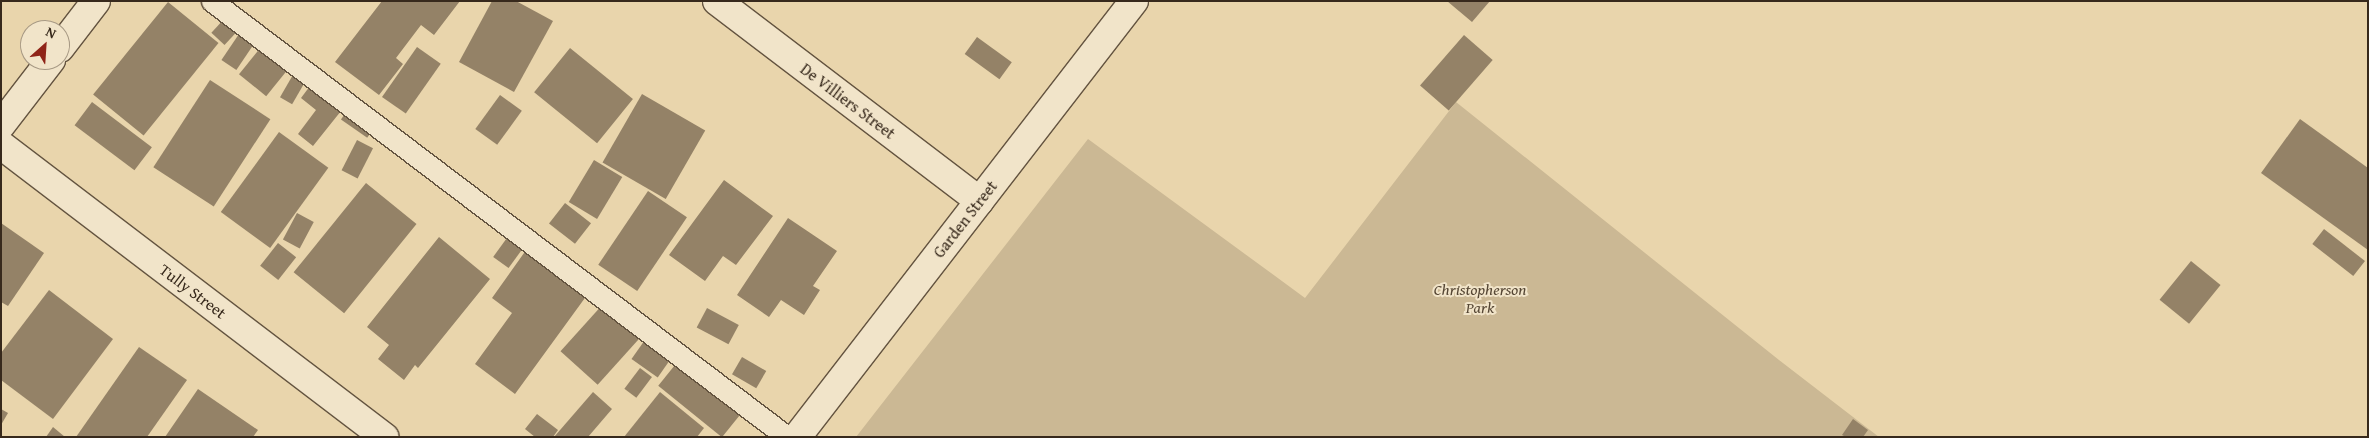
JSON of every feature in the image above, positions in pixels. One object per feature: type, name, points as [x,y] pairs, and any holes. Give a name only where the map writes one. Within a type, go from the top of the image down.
[{"type":"street","points":[[70,35],[96,1]]},
{"type":"street","name":"De Villiers Street","points":[[717,1],[980,200]]},
{"type":"street","name":"Garden Street","points":[[796,437],[1134,1]]},
{"type":"street","points":[[1,125],[43,70]]},
{"type":"street","name":"Tully Street","points":[[1,145],[384,437]]},
{"type":"lane","points":[[212,1],[787,437]]},
{"type":"green space","name":"Christopherson Park","points":[[1456,102],[1779,360],[1879,437],[856,437],[1088,139],[1305,298]]},
{"type":"building","points":[[382,1],[460,1],[434,35],[421,25],[396,58],[403,64],[379,95],[335,62]]},
{"type":"building","points":[[492,1],[516,1],[553,21],[514,92],[459,62]]},
{"type":"building","points":[[1447,1],[1490,1],[1472,22]]},
{"type":"building","points":[[168,2],[219,43],[144,135],[93,94]]},
{"type":"building","points":[[225,18],[238,30],[225,45],[211,33]]},
{"type":"building","points":[[241,31],[256,41],[236,70],[221,60]]},
{"type":"building","points":[[1464,35],[1493,60],[1449,110],[1420,86]]},
{"type":"building","points":[[977,37],[1012,62],[999,79],[965,54]]},
{"type":"building","points":[[261,47],[288,69],[266,96],[239,74]]},
{"type":"building","points":[[417,47],[441,64],[406,114],[382,97]]},
{"type":"building","points":[[570,48],[633,99],[597,143],[534,92]]},
{"type":"building","points":[[294,73],[306,80],[292,104],[280,97]]},
{"type":"building","points":[[210,80],[270,119],[214,206],[153,167]]},
{"type":"building","points":[[313,82],[345,106],[313,146],[298,134],[316,110],[301,98]]},
{"type":"building","points":[[642,94],[705,130],[666,199],[602,162]]},
{"type":"building","points":[[500,95],[522,111],[497,145],[475,129]]},
{"type":"building","points":[[92,102],[152,147],[134,170],[75,125]]},
{"type":"building","points":[[349,108],[375,126],[367,138],[341,119]]},
{"type":"building","points":[[2300,119],[2368,168],[2368,250],[2261,173]]},
{"type":"building","points":[[279,132],[328,168],[270,248],[221,212]]},
{"type":"building","points":[[357,140],[373,148],[358,178],[342,170]]},
{"type":"building","points":[[594,160],[622,177],[597,219],[569,202]]},
{"type":"building","points":[[724,180],[773,216],[736,265],[723,256],[705,281],[669,255]]},
{"type":"building","points":[[366,183],[417,224],[344,313],[294,272]]},
{"type":"building","points":[[648,191],[687,217],[637,291],[598,265]]},
{"type":"building","points":[[565,203],[591,223],[575,244],[549,223]]},
{"type":"building","points":[[297,213],[314,222],[300,248],[283,239]]},
{"type":"building","points":[[788,218],[837,251],[813,286],[820,290],[804,315],[781,300],[769,317],[737,295]]},
{"type":"building","points":[[1,223],[44,253],[8,306],[1,302]]},
{"type":"building","points":[[2324,229],[2365,261],[2353,276],[2312,244]]},
{"type":"building","points":[[512,231],[527,242],[509,268],[493,257]]},
{"type":"building","points":[[439,237],[490,279],[418,368],[415,365],[404,380],[378,359],[389,345],[367,327]]},
{"type":"building","points":[[278,243],[296,257],[278,280],[260,266]]},
{"type":"building","points":[[529,246],[590,291],[515,394],[475,364],[512,313],[492,298]]},
{"type":"building","points":[[2191,261],[2221,285],[2189,324],[2160,300]]},
{"type":"building","points":[[49,290],[113,339],[53,419],[1,380],[1,353]]},
{"type":"building","points":[[604,303],[641,336],[598,385],[561,351]]},
{"type":"building","points":[[707,308],[739,325],[728,344],[697,327]]},
{"type":"building","points":[[647,337],[673,355],[658,377],[632,359]]},
{"type":"building","points":[[139,347],[187,380],[147,437],[76,437]]},
{"type":"building","points":[[742,357],[766,371],[756,388],[732,374]]},
{"type":"building","points":[[679,360],[743,412],[722,437],[658,386]]},
{"type":"building","points":[[640,368],[652,377],[636,398],[624,389]]},
{"type":"building","points":[[198,389],[258,430],[253,437],[165,437]]},
{"type":"building","points":[[593,392],[612,409],[588,437],[554,437]]},
{"type":"building","points":[[660,392],[704,428],[697,437],[624,437]]},
{"type":"building","points":[[1,409],[8,413],[1,425]]},
{"type":"building","points":[[537,414],[558,430],[553,437],[535,437],[525,429]]},
{"type":"building","points":[[1853,419],[1868,430],[1863,437],[1846,437],[1842,435]]},
{"type":"building","points":[[53,427],[65,437],[46,437]]}]
